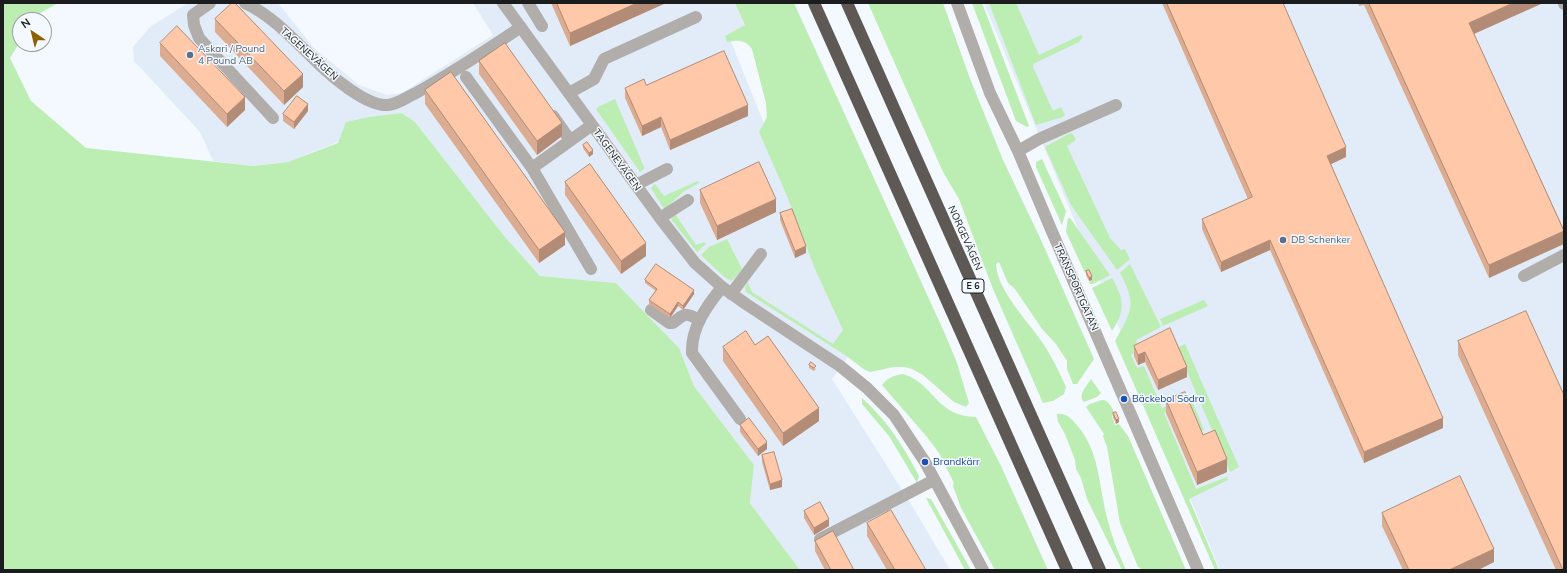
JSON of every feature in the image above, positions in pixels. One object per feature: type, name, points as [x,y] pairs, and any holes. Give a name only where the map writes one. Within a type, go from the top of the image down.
[{"type":"highway","points":[[814,3],[1067,570]]},
{"type":"highway","name":"NORGEVÄGEN","points":[[847,3],[1100,570]]},
{"type":"street","points":[[210,3],[193,15],[194,25],[199,38],[273,118]]},
{"type":"street","name":"TAGENEVÄGEN","points":[[244,3],[257,8],[283,30],[331,76],[362,98],[388,105],[399,102],[442,79],[521,27]]},
{"type":"street","points":[[528,3],[542,26]]},
{"type":"street","name":"TRANSPORTGATAN","points":[[957,3],[990,93],[1018,151],[1198,570]]},
{"type":"street","name":"TAGENEVÄGEN","points":[[508,5],[521,27],[592,125],[695,263],[726,290],[824,355],[867,388],[894,415],[912,440],[984,570]]},
{"type":"street","points":[[569,93],[594,79],[604,58],[696,17]]},
{"type":"street","points":[[466,77],[532,168],[591,269]]},
{"type":"street","points":[[1018,151],[1039,139],[1116,105]]},
{"type":"street","points":[[548,109],[570,140]]},
{"type":"street","points":[[532,168],[592,125]]},
{"type":"street","points":[[636,185],[667,169]]},
{"type":"street","points":[[660,218],[688,200]]},
{"type":"street","points":[[740,419],[692,353],[692,343],[700,320],[711,300],[726,290],[761,254]]},
{"type":"street","points":[[1524,276],[1564,255]]},
{"type":"street","points":[[651,310],[672,324],[684,314],[700,320]]},
{"type":"street","points":[[815,542],[934,480]]},
{"type":"shaded area","points":[[188,3],[278,3],[314,48],[359,85],[387,95],[402,93],[493,35],[473,3],[739,3],[750,30],[730,39],[854,348],[832,379],[911,504],[950,570],[800,570],[750,503],[754,465],[694,386],[679,348],[616,283],[540,276],[505,237],[415,122],[402,113],[392,115],[338,142],[288,162],[254,166],[213,161],[200,132],[134,61],[133,47],[150,27]]},
{"type":"shaded area","points":[[984,3],[1564,3],[1564,570],[1220,570]]},
{"type":"green space","points":[[3,3],[58,3],[42,12],[12,12],[12,52],[14,52],[10,58],[31,101],[86,148],[254,166],[288,162],[338,143],[346,122],[369,117],[402,113],[415,122],[505,237],[540,276],[616,283],[679,348],[694,386],[754,465],[750,503],[800,570],[3,570]]},
{"type":"green space","points":[[735,3],[794,3],[945,334],[957,363],[969,403],[966,407],[954,402],[923,375],[912,369],[905,367],[894,367],[870,372],[865,370],[845,355],[746,292],[745,287],[748,283],[752,292],[833,344],[843,330],[815,269],[787,196],[759,132],[767,117],[766,103],[752,49],[747,43],[741,41],[727,42],[725,36],[745,25]]},
{"type":"green space","points":[[868,3],[943,3],[969,76],[1003,160],[1041,240],[1094,359],[1077,384],[1073,384],[1067,369],[1067,361],[1056,344],[1042,329],[1015,289],[1008,283],[999,262],[996,264],[1002,286],[1016,308],[1046,348],[1066,387],[1064,394],[1053,401],[1043,403],[993,289],[959,199],[943,172]]},
{"type":"green space","points":[[972,3],[982,3],[1029,126],[1027,127],[1016,121]]},
{"type":"green space","points":[[989,3],[1016,3],[1039,55],[1081,35],[1083,37],[1079,42],[1033,64],[1053,111],[1061,107],[1065,115],[1063,117],[1036,125]]},
{"type":"green space","points":[[615,99],[644,167],[644,169],[640,172],[596,109]]},
{"type":"green space","points":[[1072,133],[1076,140],[1067,146],[1110,238],[1121,250],[1125,249],[1130,259],[1117,270],[1071,205],[1045,147]]},
{"type":"green space","points":[[1042,159],[1066,211],[1062,225],[1036,167],[1036,162]]},
{"type":"green space","points":[[698,181],[699,183],[683,192],[665,209],[651,188],[655,184],[664,196]]},
{"type":"green space","points":[[675,214],[696,245],[704,242],[706,244],[697,252],[671,219],[671,217]]},
{"type":"green space","points":[[1068,218],[1070,218],[1110,275],[1093,284],[1090,284],[1089,282],[1092,280],[1088,271],[1085,273],[1066,232]]},
{"type":"green space","points":[[727,239],[742,269],[731,281],[722,275],[701,255],[709,247]]},
{"type":"green space","points":[[1130,264],[1161,327],[1136,340],[1140,351],[1131,355],[1137,368],[1144,366],[1162,408],[1190,396],[1204,430],[1198,432],[1186,403],[1164,413],[1196,489],[1227,477],[1228,480],[1189,499],[1219,570],[1215,570],[1115,341],[1129,314],[1129,292],[1120,273]]},
{"type":"green space","points":[[1112,278],[1119,292],[1122,304],[1120,317],[1112,331],[1092,288]]},
{"type":"green space","points":[[1204,300],[1208,306],[1163,326],[1160,319]]},
{"type":"green space","points":[[1185,344],[1239,467],[1230,472],[1177,348]]},
{"type":"green space","points":[[903,374],[913,378],[943,406],[952,412],[963,416],[976,417],[1001,466],[1048,570],[995,570],[961,508],[953,486],[954,483],[939,453],[882,385],[891,377]]},
{"type":"green space","points":[[1091,379],[1101,393],[1097,397],[1084,402],[1082,399],[1082,393]]},
{"type":"green space","points":[[862,398],[879,415],[901,444],[919,476],[917,483],[889,436],[862,404]]},
{"type":"green space","points":[[1102,400],[1108,403],[1113,409],[1115,414],[1112,416],[1115,425],[1119,424],[1128,436],[1186,570],[1143,570],[1138,567],[1120,523],[1107,447],[1103,436],[1104,434],[1086,407]]},
{"type":"green space","points":[[1057,414],[1065,415],[1071,419],[1090,445],[1098,469],[1110,527],[1126,570],[1122,570],[1087,499],[1081,478],[1076,469],[1075,460],[1065,434],[1058,422]]},
{"type":"green space","points":[[926,498],[931,499],[971,570],[965,570]]},
{"type":"building","points":[[232,3],[235,3],[303,74],[284,91],[215,19]]},
{"type":"building","points":[[557,3],[637,3],[570,33]]},
{"type":"building","name":"DB Schenker","points":[[1167,3],[1283,3],[1346,147],[1327,156],[1443,418],[1364,452],[1270,240],[1221,262],[1202,219],[1252,197]]},
{"type":"building","points":[[1369,3],[1513,3],[1469,23],[1564,231],[1489,265]]},
{"type":"building","points":[[177,26],[245,97],[227,114],[160,43]]},
{"type":"building","points":[[505,43],[562,123],[537,141],[479,61]]},
{"type":"building","points":[[724,51],[748,105],[670,140],[661,117],[642,126],[625,88],[644,79],[646,85]]},
{"type":"building","points":[[451,72],[565,232],[539,250],[425,90]]},
{"type":"building","points":[[297,96],[308,104],[294,122],[283,114]]},
{"type":"building","points":[[587,142],[593,150],[589,153],[583,145]]},
{"type":"building","points":[[759,162],[776,199],[717,226],[700,190]]},
{"type":"building","points":[[590,164],[646,243],[621,261],[565,182]]},
{"type":"building","points":[[792,209],[806,246],[795,251],[780,213]]},
{"type":"building","points":[[656,264],[694,290],[683,306],[678,302],[670,314],[649,300],[657,289],[645,280]]},
{"type":"building","points":[[1089,270],[1092,276],[1089,278],[1086,271]]},
{"type":"building","points":[[1526,311],[1564,395],[1564,570],[1458,341]]},
{"type":"building","points":[[1170,328],[1187,367],[1158,380],[1145,352],[1138,355],[1134,346]]},
{"type":"building","points":[[746,331],[755,345],[768,336],[819,408],[783,433],[723,347]]},
{"type":"building","points":[[811,362],[816,366],[814,368],[809,365]]},
{"type":"building","points":[[1185,392],[1203,435],[1215,430],[1227,459],[1197,472],[1166,400]]},
{"type":"building","points":[[1116,412],[1119,419],[1116,420],[1113,413]]},
{"type":"building","points":[[749,418],[767,442],[758,449],[740,425]]},
{"type":"building","points":[[774,452],[782,480],[770,484],[762,455]]},
{"type":"building","points":[[1460,476],[1494,549],[1449,570],[1409,570],[1382,513]]},
{"type":"building","points":[[820,502],[829,519],[814,528],[804,511]]},
{"type":"building","points":[[891,510],[926,570],[895,570],[867,523]]},
{"type":"building","points":[[833,531],[854,570],[831,570],[815,541]]},
{"type":"place","name":"Askari / Pound 4 Pound AB","points":[[190,55]]},
{"type":"place","name":"DB Schenker","points":[[1283,240]]},
{"type":"place","name":"Bäckebol Södra","points":[[1124,399]]},
{"type":"place","name":"Brandkärr","points":[[925,462]]}]
